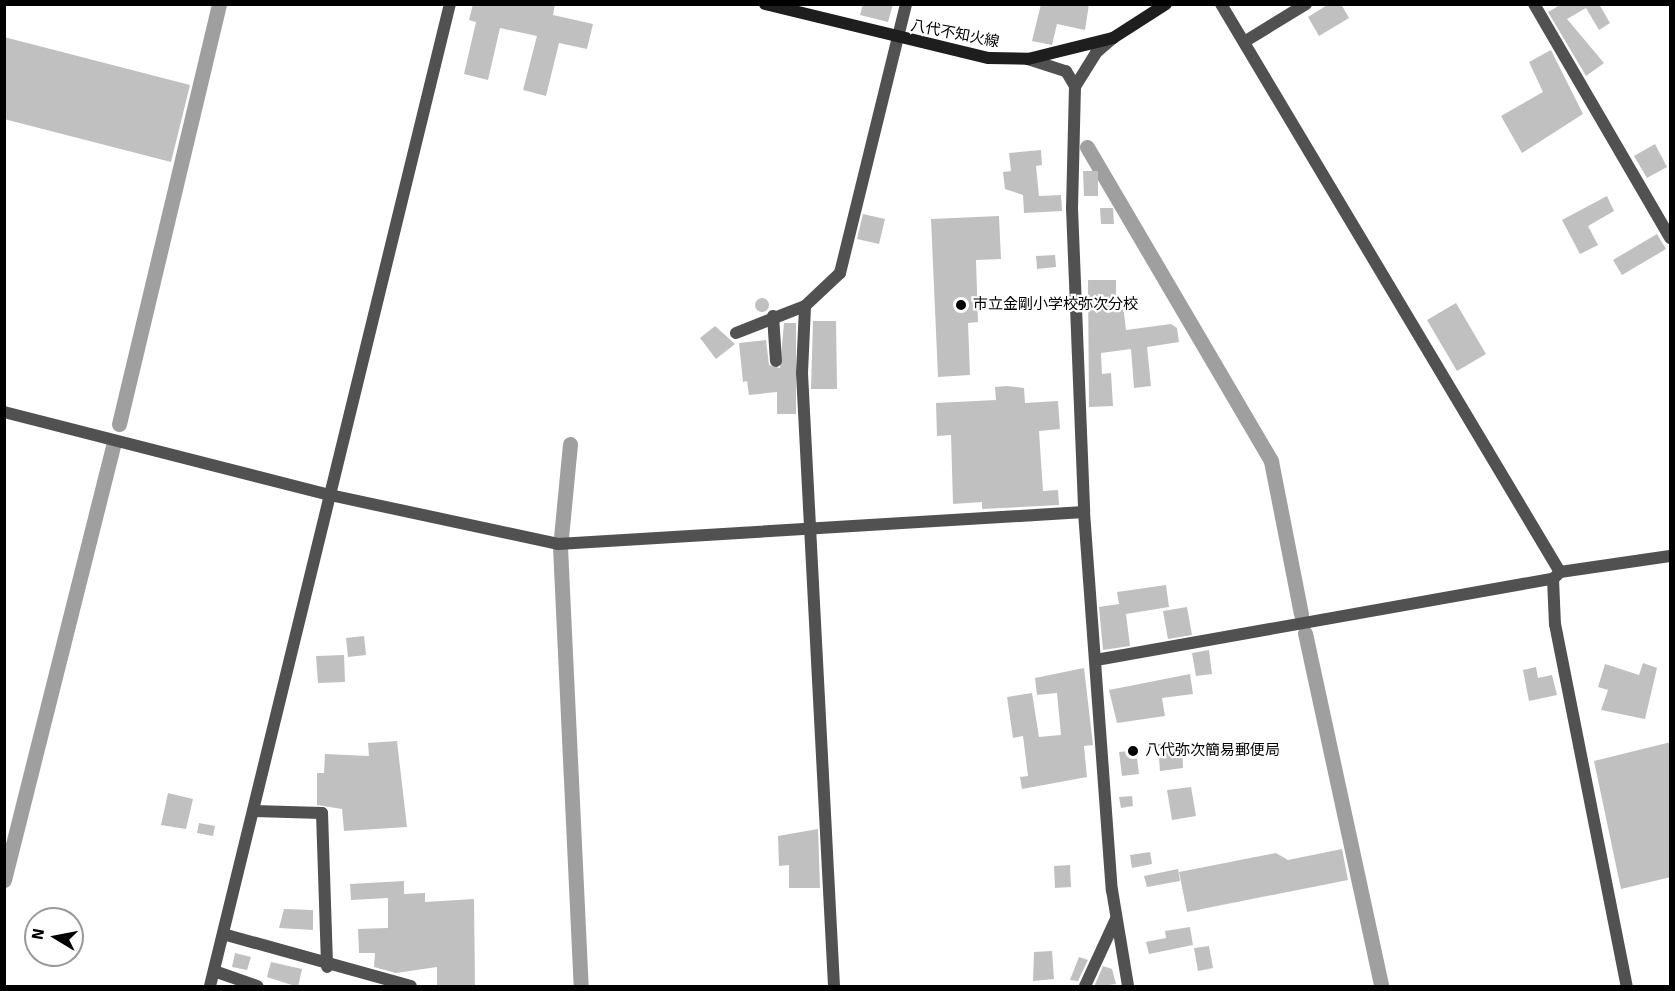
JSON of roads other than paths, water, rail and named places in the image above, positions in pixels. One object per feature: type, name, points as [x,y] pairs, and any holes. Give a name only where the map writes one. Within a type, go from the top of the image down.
[{"type":"main road","name":"八代不知火線","points":[[765,4],[898,38],[989,58],[1028,59],[1113,38],[1166,4]]},
{"type":"street","points":[[210,987],[450,4]]},
{"type":"street","points":[[736,333],[773,316],[805,306],[840,273],[906,4]]},
{"type":"street","points":[[1221,4],[1557,576],[1555,624],[1627,987]]},
{"type":"street","points":[[1244,42],[1306,4]]},
{"type":"street","points":[[1534,4],[1671,238]]},
{"type":"street","points":[[1113,38],[1096,53],[1075,86],[1072,208],[1084,512],[1116,919],[1128,987]]},
{"type":"street","points":[[1028,59],[1066,71],[1075,86]]},
{"type":"street","points":[[805,306],[802,373],[812,528],[834,987]]},
{"type":"street","points":[[773,316],[776,361]]},
{"type":"street","points":[[4,412],[330,495],[558,544],[1084,512]]},
{"type":"street","points":[[1096,660],[1671,556]]},
{"type":"street","points":[[253,811],[322,813],[327,967]]},
{"type":"street","points":[[1085,987],[1116,919]]},
{"type":"street","points":[[223,934],[327,967],[411,987]]},
{"type":"street","points":[[214,971],[257,987]]},
{"type":"waterway","points":[[119,424],[219,4]]},
{"type":"waterway","points":[[1087,147],[1271,461],[1301,614]]},
{"type":"waterway","points":[[570,444],[560,547],[581,986]]},
{"type":"waterway","points":[[4,880],[113,446]]},
{"type":"waterway","points":[[1305,633],[1381,986]]},
{"type":"place","name":"市立金剛小学校弥次分校","points":[[961,305]]},
{"type":"place","name":"八代弥次簡易郵便局","points":[[1133,751]]}]
